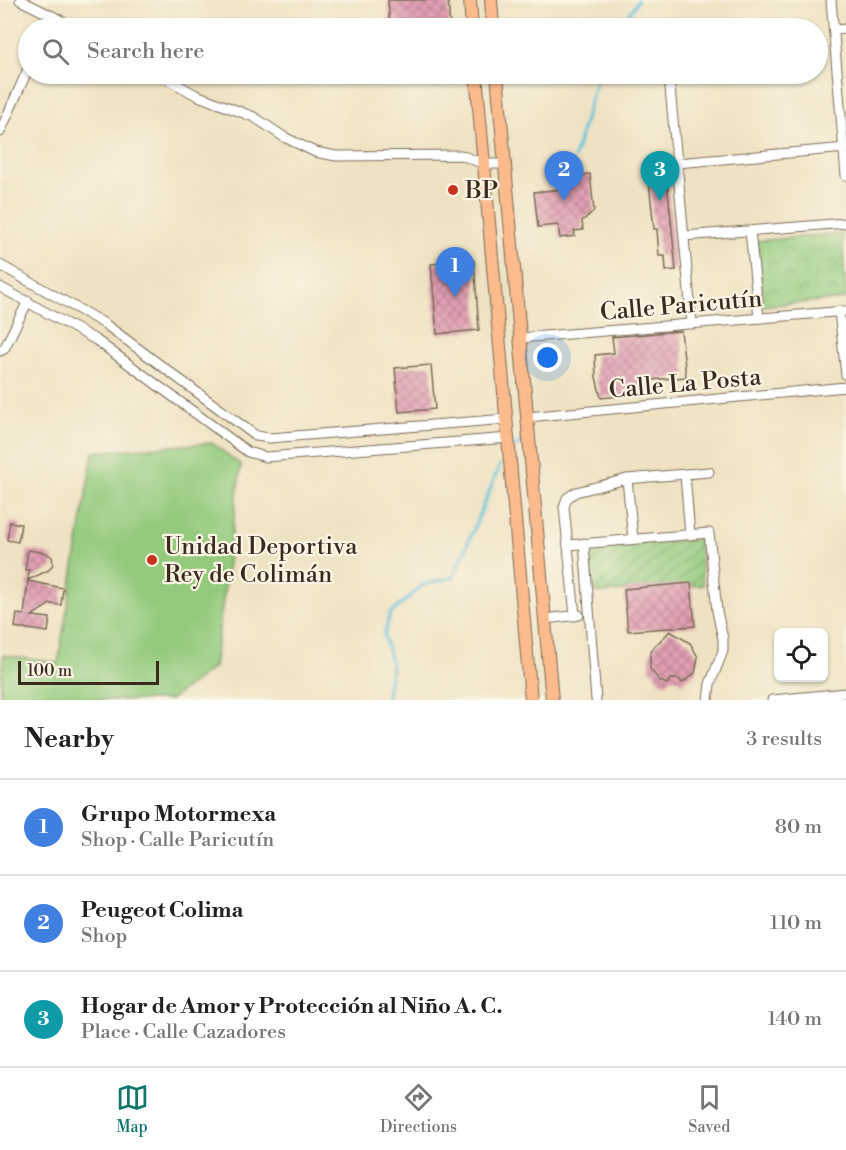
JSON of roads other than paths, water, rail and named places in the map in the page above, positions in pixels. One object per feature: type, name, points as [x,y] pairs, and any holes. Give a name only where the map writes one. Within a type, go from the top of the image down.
[{"type":"main road","points":[[470,0],[471,18]]},
{"type":"main road","points":[[491,0],[492,18]]},
{"type":"main road","points":[[477,84],[531,700]]},
{"type":"main road","points":[[498,84],[552,700]]},
{"type":"main road","points":[[512,479],[532,477]]},
{"type":"street","points":[[20,0],[57,18]]},
{"type":"street","points":[[831,0],[842,86],[846,176]]},
{"type":"street","points":[[834,30],[846,29]]},
{"type":"street","points":[[0,132],[21,84]]},
{"type":"street","points":[[176,84],[196,95],[254,117],[284,137],[315,152],[336,156],[461,155],[484,164],[504,164]]},
{"type":"street","points":[[670,84],[692,324]]},
{"type":"street","points":[[677,163],[845,148]]},
{"type":"street","points":[[684,236],[846,223]]},
{"type":"street","points":[[750,231],[759,318]]},
{"type":"street","points":[[0,265],[105,324],[255,436],[270,438],[507,419]]},
{"type":"street","points":[[0,287],[96,340],[248,452],[266,457],[509,438]]},
{"type":"street","points":[[0,351],[4,349],[28,301]]},
{"type":"street","points":[[842,311],[846,375]]},
{"type":"street","name":"Calle Paricutín","points":[[520,338],[842,311]]},
{"type":"street","name":"Calle La Posta","points":[[527,417],[846,387]]},
{"type":"street","points":[[233,442],[243,428]]},
{"type":"street","points":[[575,616],[564,507],[567,498],[576,492],[627,479],[709,472]]},
{"type":"street","points":[[685,475],[690,535]]},
{"type":"street","points":[[627,479],[633,539]]},
{"type":"street","points":[[568,545],[709,533],[723,651],[710,684],[708,700]]},
{"type":"street","points":[[584,543],[596,700]]},
{"type":"street","points":[[545,619],[590,614]]},
{"type":"street","points":[[772,700],[846,693]]},
{"type":"waterway","points":[[626,18],[638,0]]},
{"type":"waterway","points":[[574,158],[595,84]]},
{"type":"waterway","points":[[514,447],[523,440]]},
{"type":"waterway","points":[[386,700],[392,666],[384,635],[390,614],[423,585],[454,577],[500,465]]},
{"type":"place","name":"BP","points":[[453,190]]},
{"type":"place","name":"Peugeot Colima","points":[[564,201]]},
{"type":"place","name":"Hogar de Amor y Protección al Niño A. C.","points":[[660,201]]},
{"type":"place","name":"Grupo Motormexa","points":[[455,297]]},
{"type":"place","name":"Unidad Deportiva Rey de Colimán","points":[[152,560]]}]
